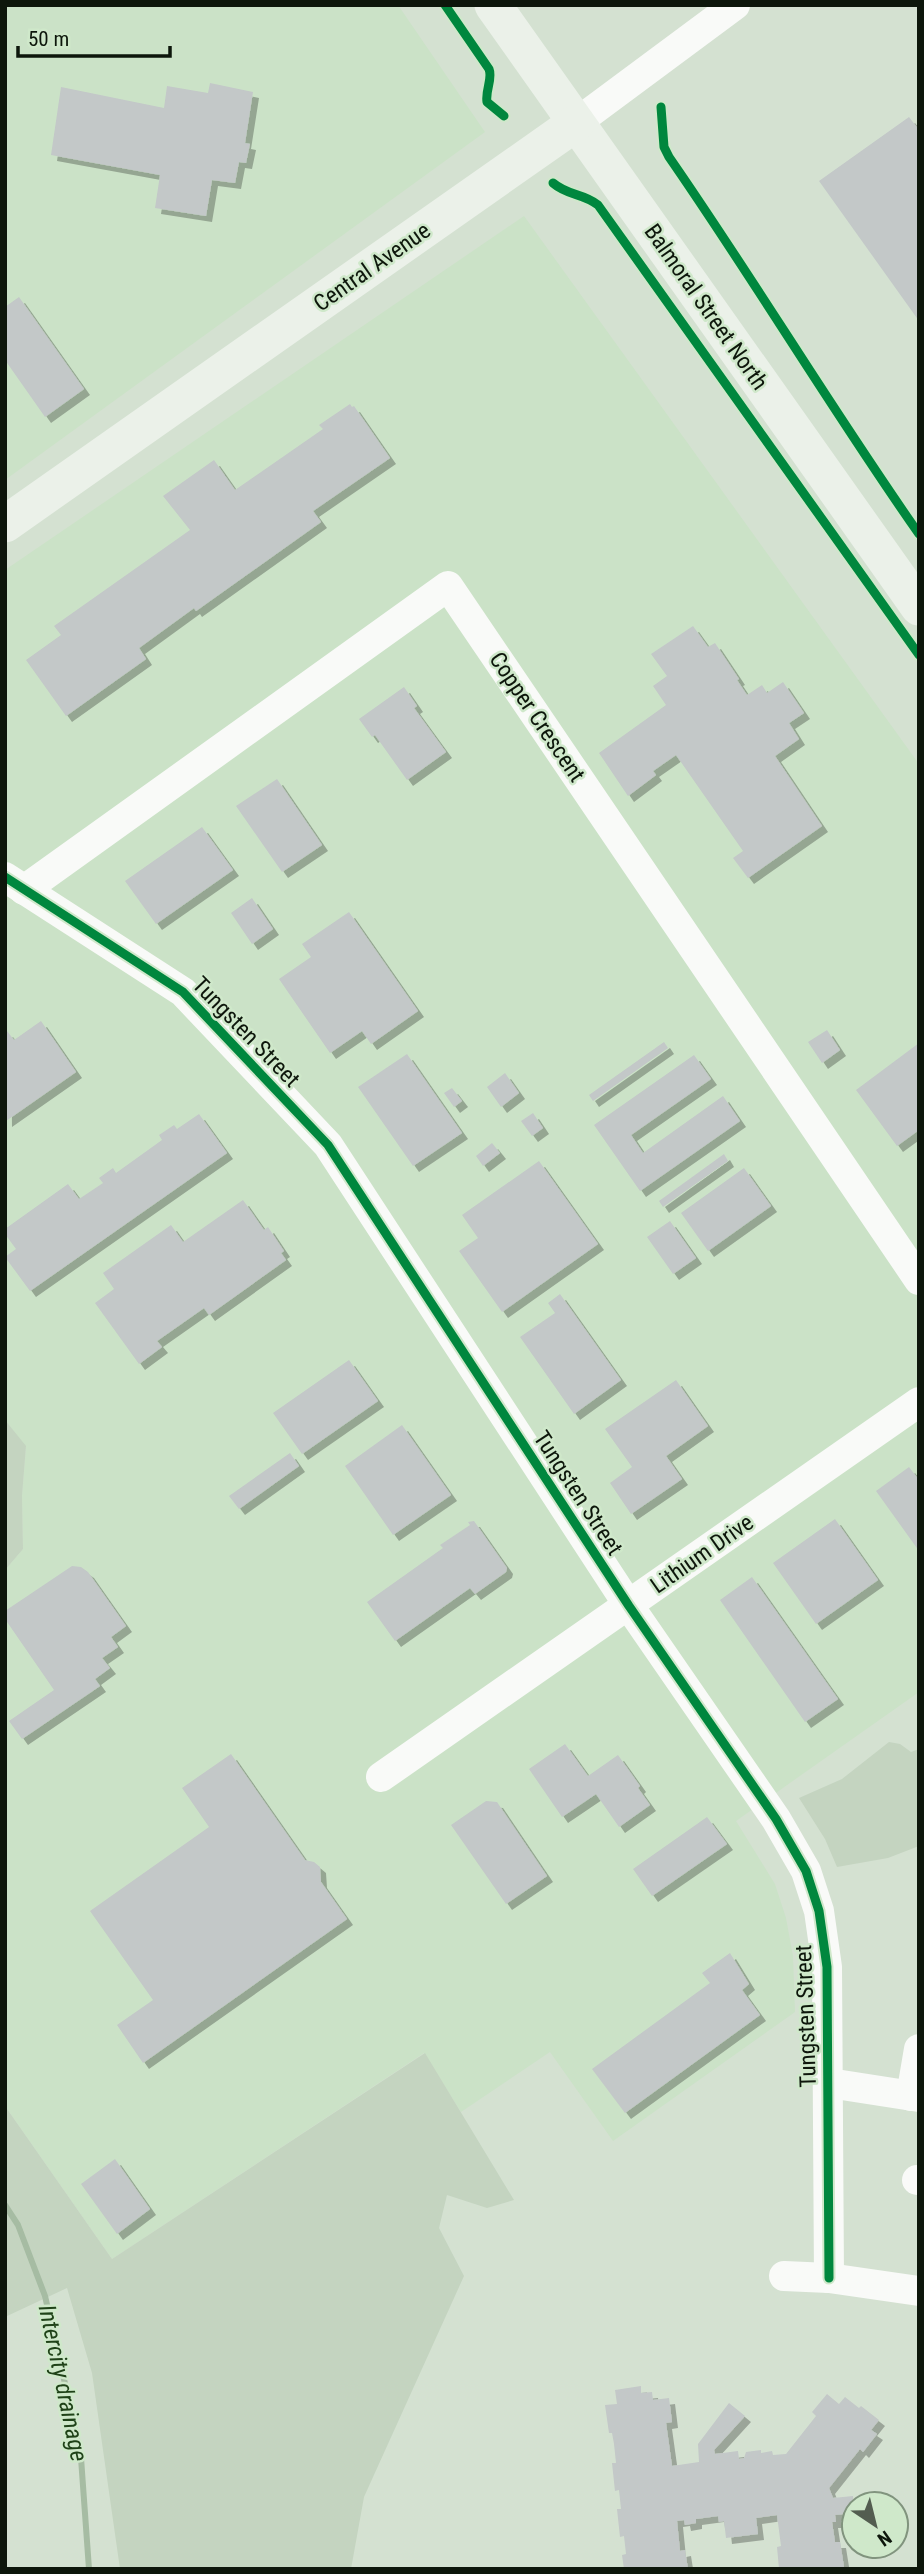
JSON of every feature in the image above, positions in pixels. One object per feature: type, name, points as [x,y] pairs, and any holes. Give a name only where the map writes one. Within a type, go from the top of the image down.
[{"type":"main road","name":"Balmoral Street North","points":[[493,5],[919,607]]},
{"type":"main road","name":"Central Avenue","points":[[5,524],[576,123]]},
{"type":"street","name":"Central Avenue","points":[[576,123],[735,5]]},
{"type":"street","name":"Copper Crescent","points":[[15,884],[448,586],[919,1280]]},
{"type":"street","name":"Tungsten Street","points":[[15,884],[183,992],[328,1145],[629,1606],[776,1819],[806,1871],[819,1911],[827,1967],[829,2278]]},
{"type":"street","name":"Lithium Drive","points":[[381,1777],[919,1402]]},
{"type":"street","points":[[828,2083],[915,2096],[919,2049]]},
{"type":"street","points":[[784,2276],[829,2278],[919,2291]]},
{"type":"shaded area","points":[[5,5],[398,5],[485,132],[5,480]]},
{"type":"shaded area","points":[[524,216],[919,764],[919,1692],[736,1821],[775,1884],[786,1918],[793,1956],[795,2012],[613,2141],[550,2052],[461,2112],[424,2053],[112,2259],[5,2106],[5,1570],[23,1549],[22,1496],[26,1447],[5,1420],[5,570]]},
{"type":"shaded area","points":[[5,1420],[26,1446],[22,1496],[23,1549],[5,1570]]},
{"type":"shaded area","points":[[889,1742],[900,1744],[911,1752],[919,1749],[919,1846],[888,1858],[837,1867],[825,1839],[799,1798],[842,1779]]},
{"type":"shaded area","points":[[425,2053],[514,2200],[487,2208],[447,2195],[439,2228],[464,2276],[364,2497],[351,2569],[120,2569],[92,2373],[67,2288],[5,2317],[5,2106],[112,2259]]},
{"type":"building","points":[[210,83],[253,92],[245,143],[250,144],[246,163],[239,162],[235,183],[212,180],[206,216],[155,208],[160,175],[51,155],[61,87],[164,108],[167,86],[208,93]]},
{"type":"building","points":[[909,117],[919,130],[919,321],[819,181]]},
{"type":"building","points":[[19,297],[84,389],[45,417],[5,360],[5,307]]},
{"type":"building","points":[[350,404],[390,458],[313,511],[321,522],[139,648],[146,659],[66,716],[26,660],[61,635],[54,626],[190,530],[163,496],[214,460],[235,490],[323,429],[319,425]]},
{"type":"building","points":[[693,626],[708,647],[715,643],[747,695],[762,685],[767,693],[783,682],[804,713],[789,723],[799,739],[775,756],[822,826],[748,878],[733,858],[743,851],[676,755],[653,771],[656,775],[628,796],[599,753],[666,705],[653,686],[667,676],[651,654]]},
{"type":"building","points":[[404,687],[417,706],[414,708],[446,752],[407,780],[375,735],[372,737],[359,719]]},
{"type":"building","points":[[277,779],[322,845],[282,872],[236,806]]},
{"type":"building","points":[[202,827],[233,870],[156,924],[125,881]]},
{"type":"building","points":[[252,898],[273,929],[252,944],[231,913]]},
{"type":"building","points":[[349,912],[418,1011],[371,1044],[362,1031],[330,1053],[279,979],[311,957],[302,944]]},
{"type":"building","points":[[41,1021],[76,1072],[6,1121],[5,1032],[14,1040]]},
{"type":"building","points":[[827,1030],[840,1050],[822,1063],[808,1042]]},
{"type":"building","points":[[664,1042],[668,1048],[593,1101],[589,1095]]},
{"type":"building","points":[[919,1043],[919,1130],[897,1146],[856,1090]]},
{"type":"building","points":[[407,1054],[462,1133],[413,1166],[358,1087]]},
{"type":"building","points":[[694,1055],[711,1079],[631,1135],[643,1153],[723,1096],[740,1121],[640,1191],[594,1125]]},
{"type":"building","points":[[505,1073],[519,1093],[501,1107],[487,1087]]},
{"type":"building","points":[[452,1088],[462,1101],[454,1107],[444,1093]]},
{"type":"building","points":[[533,1113],[543,1128],[532,1136],[521,1121]]},
{"type":"building","points":[[199,1114],[227,1153],[30,1291],[5,1257],[16,1249],[5,1234],[5,1229],[68,1184],[79,1199],[103,1183],[99,1178],[113,1168],[116,1173],[162,1140],[159,1135],[174,1125],[177,1129]]},
{"type":"building","points":[[492,1143],[500,1153],[483,1166],[476,1156]]},
{"type":"building","points":[[724,1154],[728,1161],[663,1207],[659,1201]]},
{"type":"building","points":[[539,1161],[598,1244],[502,1312],[459,1251],[478,1238],[462,1215]]},
{"type":"building","points":[[744,1168],[771,1206],[708,1251],[681,1213]]},
{"type":"building","points":[[243,1200],[264,1230],[268,1227],[284,1251],[281,1253],[286,1260],[209,1315],[204,1308],[157,1341],[162,1347],[139,1364],[95,1303],[114,1289],[103,1273],[171,1225],[183,1242]]},
{"type":"building","points":[[670,1221],[696,1258],[673,1274],[647,1237]]},
{"type":"building","points":[[560,1294],[621,1380],[574,1414],[520,1337],[555,1313],[548,1303]]},
{"type":"building","points":[[349,1360],[378,1401],[302,1454],[273,1413]]},
{"type":"building","points":[[676,1380],[708,1426],[666,1456],[682,1479],[631,1514],[610,1483],[632,1467],[605,1429]]},
{"type":"building","points":[[402,1425],[451,1495],[393,1535],[345,1466]]},
{"type":"building","points":[[290,1453],[299,1466],[239,1509],[229,1496]]},
{"type":"building","points":[[909,1467],[919,1480],[919,1551],[876,1491]]},
{"type":"building","points":[[835,1519],[878,1580],[816,1624],[773,1563]]},
{"type":"building","points":[[474,1521],[507,1568],[506,1572],[475,1594],[470,1588],[395,1641],[367,1602],[443,1548],[440,1545],[470,1525],[468,1522]]},
{"type":"building","points":[[72,1566],[81,1567],[88,1572],[126,1626],[111,1637],[118,1647],[102,1658],[110,1668],[95,1679],[100,1686],[22,1739],[9,1721],[54,1690],[5,1619],[5,1611]]},
{"type":"building","points":[[752,1577],[838,1699],[805,1722],[720,1600]]},
{"type":"building","points":[[565,1744],[588,1776],[618,1755],[650,1805],[619,1827],[596,1794],[562,1817],[529,1769]]},
{"type":"building","points":[[231,1754],[305,1860],[320,1867],[321,1882],[347,1919],[143,2063],[117,2025],[153,2000],[90,1911],[209,1827],[182,1788]]},
{"type":"building","points":[[486,1801],[497,1802],[547,1876],[506,1904],[451,1825]]},
{"type":"building","points":[[707,1817],[727,1844],[652,1896],[633,1869]]},
{"type":"building","points":[[730,1953],[749,1984],[742,1990],[760,2015],[625,2113],[592,2069],[710,1983],[702,1973]]},
{"type":"building","points":[[115,2159],[150,2209],[117,2234],[81,2184]]},
{"type":"building","points":[[641,2386],[641,2393],[652,2392],[653,2400],[669,2398],[672,2422],[666,2423],[672,2466],[699,2462],[698,2444],[729,2403],[745,2416],[714,2450],[715,2454],[738,2451],[739,2459],[744,2458],[746,2452],[761,2450],[761,2453],[772,2451],[773,2455],[786,2454],[816,2416],[812,2412],[827,2394],[839,2404],[845,2397],[859,2408],[861,2406],[879,2420],[871,2430],[877,2434],[863,2452],[860,2449],[829,2488],[833,2498],[840,2497],[840,2514],[835,2515],[836,2522],[832,2522],[835,2542],[840,2542],[840,2560],[843,2560],[844,2567],[779,2569],[777,2547],[781,2546],[777,2515],[756,2518],[758,2534],[726,2538],[724,2521],[719,2522],[718,2516],[696,2519],[696,2523],[685,2525],[684,2520],[677,2521],[680,2551],[685,2550],[688,2569],[624,2569],[624,2536],[620,2537],[617,2509],[621,2509],[619,2490],[615,2491],[612,2463],[616,2463],[614,2444],[612,2433],[609,2433],[605,2405],[617,2404],[615,2390]]},
{"type":"waterway","name":"Intercity drainage","points":[[5,2205],[18,2225],[45,2296],[81,2458],[89,2569]]},
{"type":"cycle path","points":[[445,5],[489,69],[487,102],[504,116]]},
{"type":"cycle path","points":[[661,107],[664,147],[669,157],[919,534]]},
{"type":"cycle path","points":[[553,183],[598,205],[919,655]]},
{"type":"cycle path","points":[[5,877],[183,992],[328,1145],[629,1606],[776,1819],[806,1871],[819,1911],[827,1967],[829,2278]]}]
